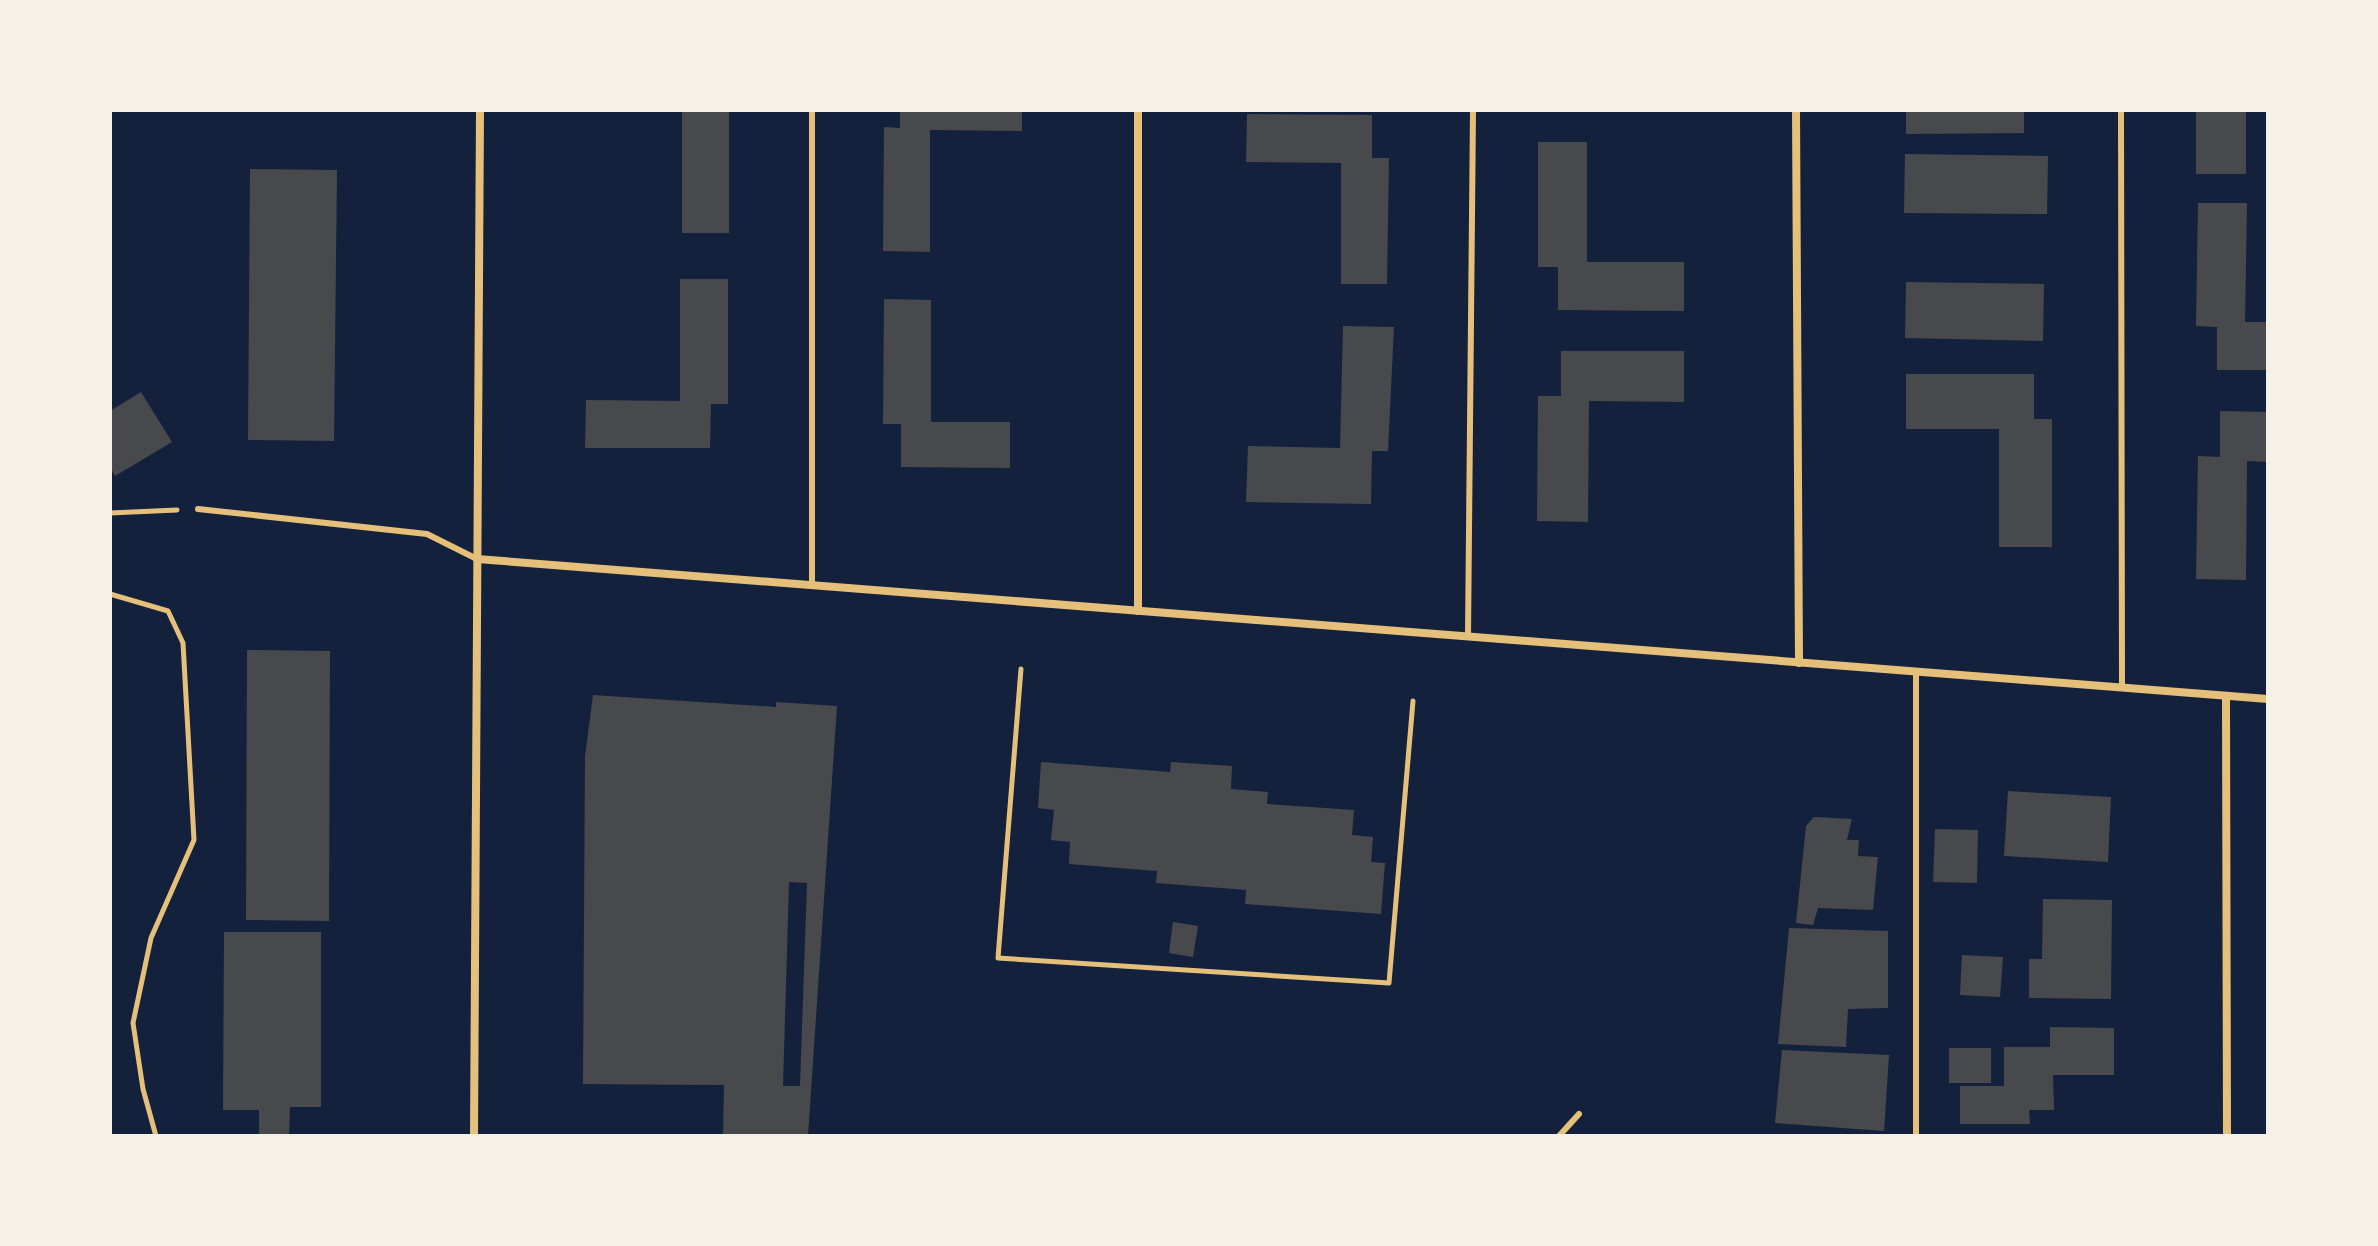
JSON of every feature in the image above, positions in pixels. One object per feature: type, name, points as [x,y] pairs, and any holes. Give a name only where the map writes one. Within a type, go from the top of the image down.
[{"type":"street","points":[[474,1136],[480,110]]},
{"type":"street","points":[[1138,110],[1138,611]]},
{"type":"street","points":[[1796,110],[1799,663]]},
{"type":"street","points":[[477,559],[2268,699]]},
{"type":"street","points":[[2226,697],[2227,1136]]},
{"type":"lane","points":[[812,110],[812,583]]},
{"type":"lane","points":[[1468,636],[1473,110]]},
{"type":"lane","points":[[2121,110],[2122,688]]},
{"type":"lane","points":[[198,509],[427,534],[477,559]]},
{"type":"lane","points":[[1916,672],[1916,1136]]},
{"type":"lane","points":[[1559,1136],[1579,1114]]},
{"type":"path","points":[[110,513],[198,509]]},
{"type":"path","points":[[110,594],[168,611],[183,643],[194,840],[151,938],[133,1023],[143,1089],[156,1136]]},
{"type":"path","points":[[1021,669],[998,958],[1389,983],[1413,701]]},
{"type":"building","points":[[682,110],[729,110],[729,233],[682,233]]},
{"type":"building","points":[[900,110],[1022,110],[1022,131],[930,130],[930,252],[883,251],[884,127],[900,128]]},
{"type":"building","points":[[1906,110],[2024,110],[2024,133],[1906,134]]},
{"type":"building","points":[[2196,110],[2246,110],[2246,174],[2196,174]]},
{"type":"building","points":[[1247,114],[1372,115],[1372,158],[1389,158],[1387,284],[1341,284],[1341,163],[1246,162]]},
{"type":"building","points":[[1538,142],[1587,142],[1587,262],[1684,262],[1684,311],[1558,310],[1558,267],[1538,267]]},
{"type":"building","points":[[1905,154],[2048,156],[2047,214],[1904,213]]},
{"type":"building","points":[[250,169],[337,170],[334,441],[248,440]]},
{"type":"building","points":[[2198,203],[2247,203],[2245,322],[2268,322],[2268,370],[2217,370],[2217,327],[2196,326]]},
{"type":"building","points":[[680,279],[728,279],[728,404],[711,404],[710,448],[585,448],[586,400],[680,401]]},
{"type":"building","points":[[1906,282],[2044,284],[2043,341],[1905,338]]},
{"type":"building","points":[[884,299],[931,300],[931,422],[1010,422],[1010,468],[901,467],[901,424],[883,424]]},
{"type":"building","points":[[1343,326],[1394,327],[1388,451],[1372,451],[1371,504],[1246,502],[1248,446],[1340,448]]},
{"type":"building","points":[[1561,351],[1684,351],[1684,402],[1589,401],[1588,522],[1537,521],[1538,396],[1561,396]]},
{"type":"building","points":[[1906,374],[2034,374],[2034,419],[2052,419],[2052,547],[1999,547],[1999,429],[1906,429]]},
{"type":"building","points":[[141,392],[172,442],[115,476],[110,467],[110,411]]},
{"type":"building","points":[[2220,411],[2268,412],[2268,462],[2247,461],[2246,580],[2196,579],[2198,456],[2220,457]]},
{"type":"building","points":[[247,650],[330,651],[329,921],[246,920]]},
{"type":"building","points":[[593,695],[776,707],[776,702],[837,706],[808,1136],[723,1136],[724,1085],[583,1084],[585,756]],"holes":[[[789,882],[807,883],[800,1086],[783,1086]]]},
{"type":"building","points":[[1041,762],[1170,772],[1171,762],[1232,766],[1231,789],[1268,792],[1267,804],[1354,810],[1352,835],[1373,837],[1371,862],[1385,863],[1381,914],[1245,904],[1246,890],[1156,883],[1157,871],[1069,864],[1070,842],[1051,840],[1054,810],[1038,808]]},
{"type":"building","points":[[2008,791],[2111,797],[2108,862],[2004,856]]},
{"type":"building","points":[[1814,817],[1852,819],[1847,840],[1859,840],[1858,856],[1878,857],[1873,910],[1818,908],[1813,925],[1796,923],[1806,826]]},
{"type":"building","points":[[1935,829],[1978,830],[1977,883],[1933,882]]},
{"type":"building","points":[[2043,899],[2112,900],[2111,999],[2029,998],[2029,959],[2042,959]]},
{"type":"building","points":[[1173,922],[1198,926],[1193,957],[1169,953]]},
{"type":"building","points":[[1789,928],[1888,931],[1888,1008],[1848,1009],[1846,1047],[1778,1044]]},
{"type":"building","points":[[224,932],[321,932],[321,1107],[290,1107],[289,1136],[259,1136],[259,1110],[223,1110]]},
{"type":"building","points":[[1962,955],[2003,957],[2000,997],[1960,995]]},
{"type":"building","points":[[2050,1027],[2114,1028],[2114,1075],[2053,1075],[2054,1110],[2029,1110],[2030,1124],[1960,1124],[1960,1086],[2004,1086],[2004,1047],[2050,1047]]},
{"type":"building","points":[[1949,1048],[1991,1048],[1991,1083],[1949,1083]]},
{"type":"building","points":[[1782,1050],[1889,1055],[1884,1131],[1775,1123]]}]
